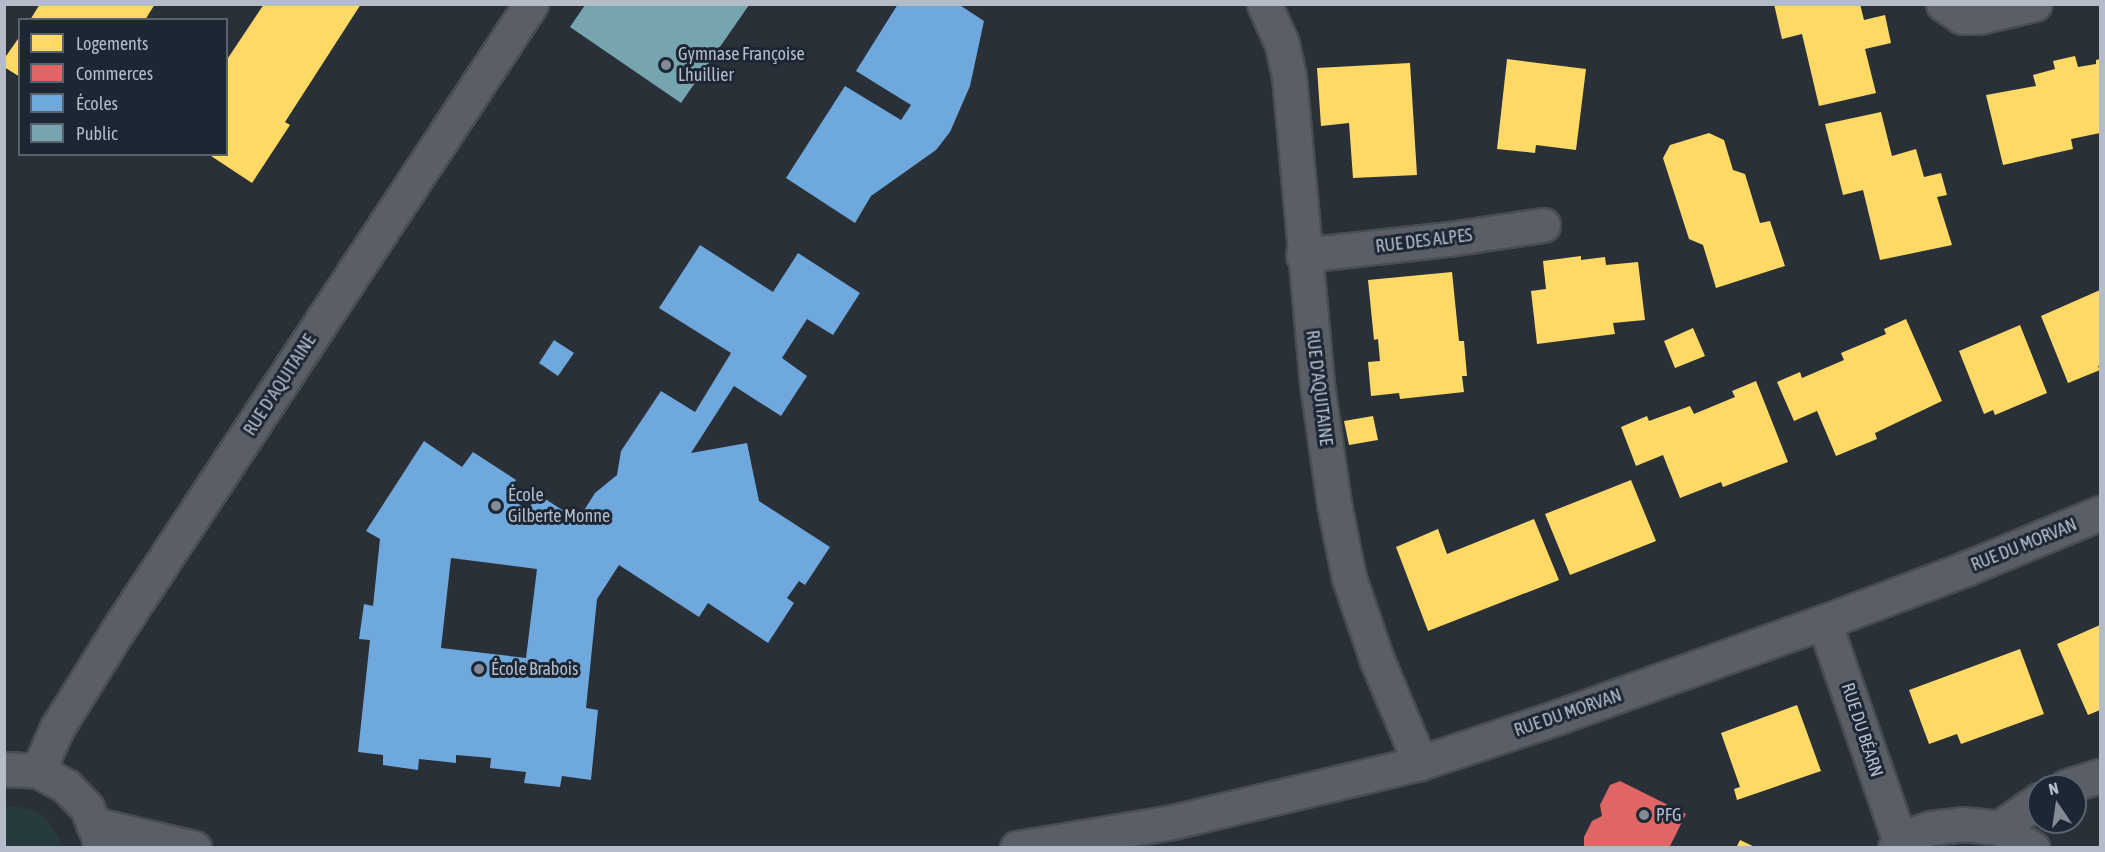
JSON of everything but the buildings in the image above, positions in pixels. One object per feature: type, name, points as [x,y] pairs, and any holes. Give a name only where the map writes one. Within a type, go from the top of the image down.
[{"type":"street","name":"RUE D'AQUITAINE","points":[[38,771],[57,728],[118,630],[531,4]]},
{"type":"street","name":"RUE D'AQUITAINE","points":[[1264,4],[1282,44],[1289,76],[1318,395],[1334,504],[1349,578],[1377,660],[1420,763]]},
{"type":"street","points":[[1943,4],[1962,17],[1979,17],[2034,4]]},
{"type":"street","name":"RUE DES ALPES","points":[[1304,255],[1449,239],[1544,225]]},
{"type":"street","name":"RUE DU MORVAN","points":[[1017,848],[1173,822],[1420,763],[1558,717],[1824,622],[1965,569],[2100,513]]},
{"type":"street","name":"RUE DU BÉARN","points":[[1824,622],[1897,843],[1931,828],[1963,824],[1999,828],[2032,848]]},
{"type":"street","points":[[4,769],[38,771],[66,786],[87,808],[96,836],[194,848]]},
{"type":"street","points":[[1999,828],[2027,808]]},
{"type":"green space","points":[[5,807],[21,807],[36,812],[49,822],[61,847],[5,847]]},
{"type":"place","name":"Gymnase Françoise Lhuillier","points":[[666,65]]},
{"type":"place","name":"École Gilberte Monne","points":[[496,506]]},
{"type":"place","name":"École Brabois","points":[[479,669]]},
{"type":"place","name":"PFG","points":[[1644,815]]}]
